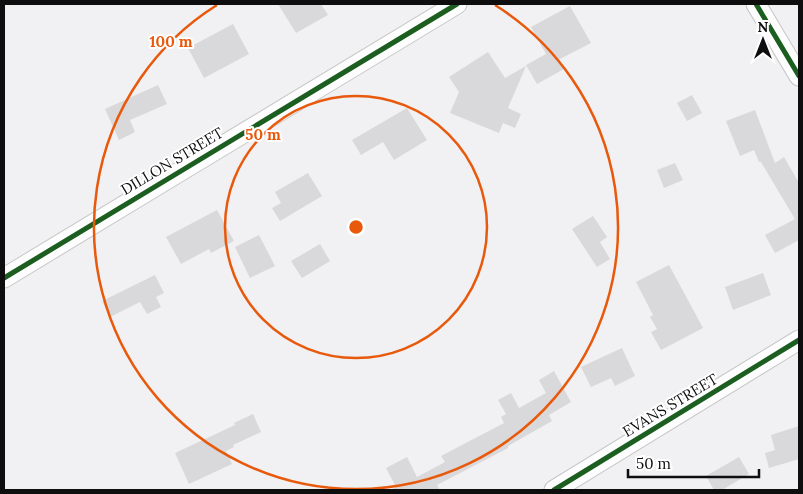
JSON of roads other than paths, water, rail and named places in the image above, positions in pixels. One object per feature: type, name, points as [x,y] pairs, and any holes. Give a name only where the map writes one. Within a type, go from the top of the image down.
[{"type":"street","name":"DILLON STREET","points":[[4,278],[457,4]]},
{"type":"street","points":[[756,4],[799,76]]},
{"type":"street","name":"EVANS STREET","points":[[554,490],[799,340]]}]
